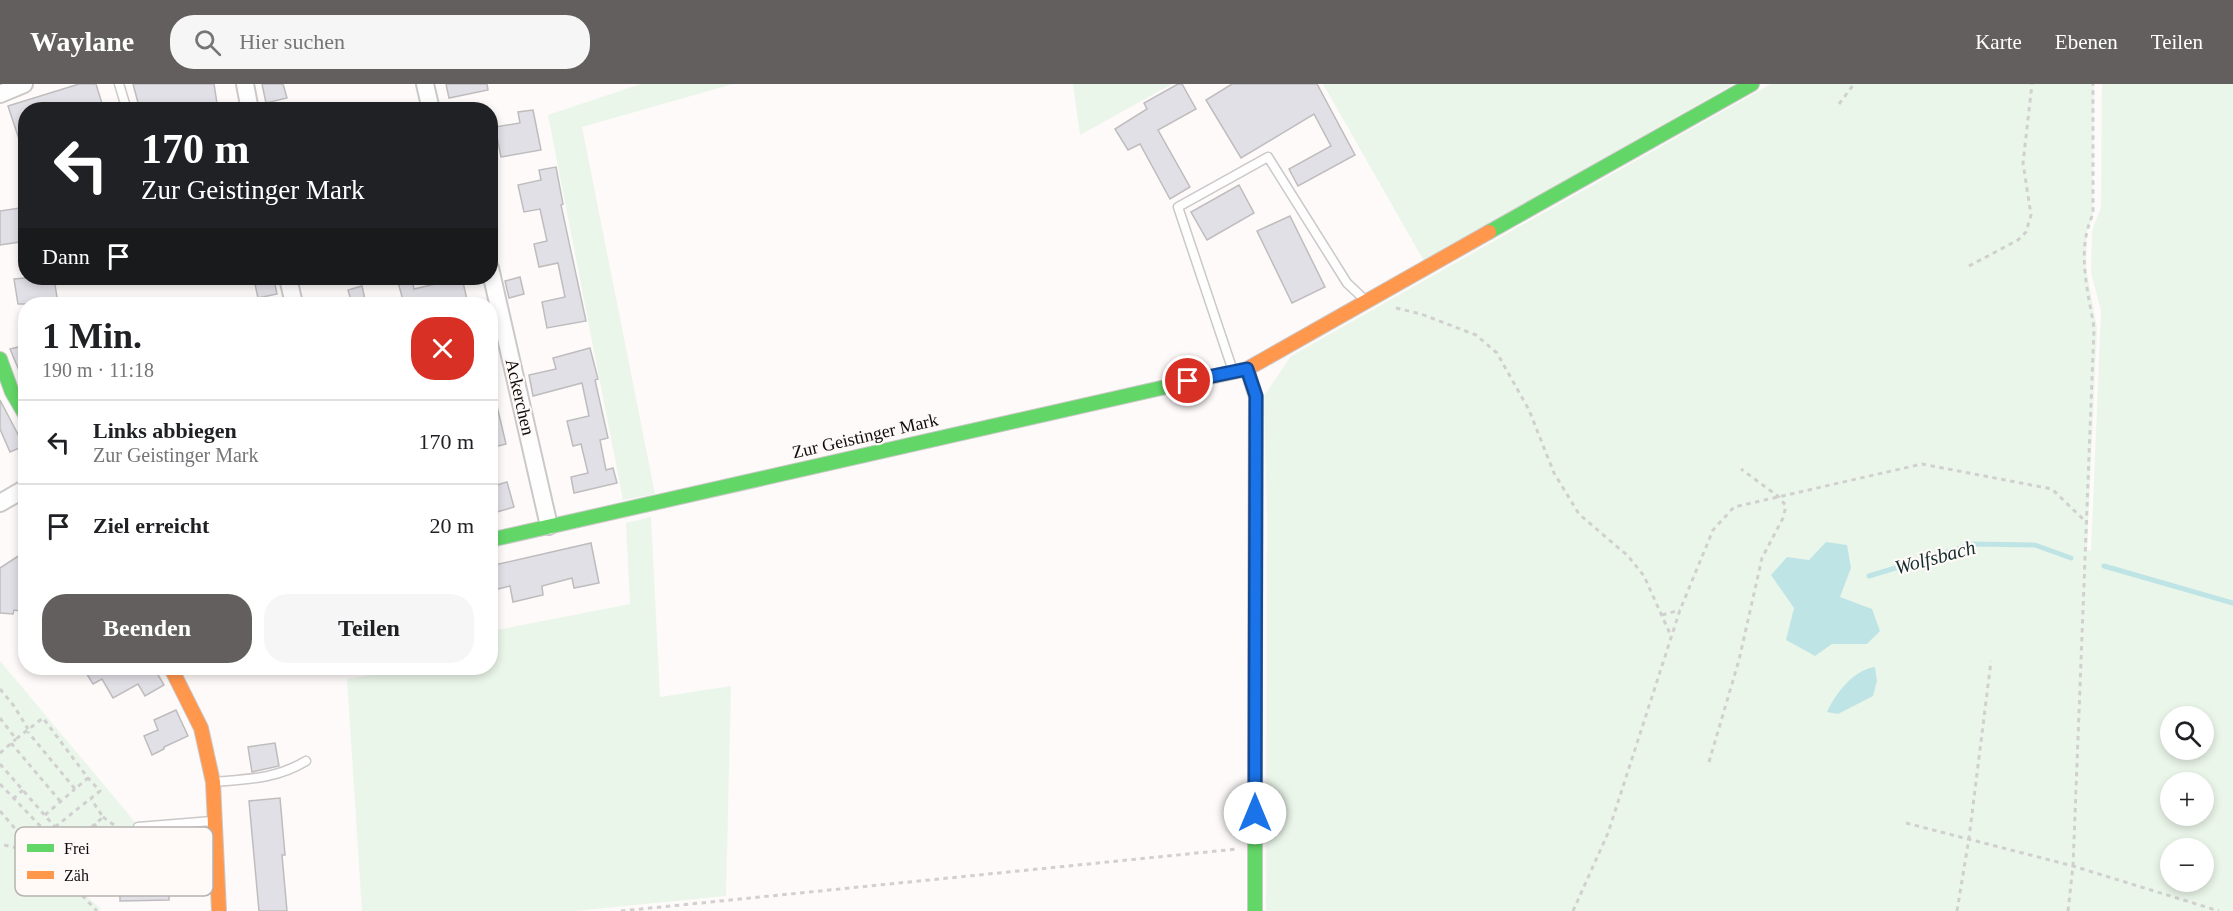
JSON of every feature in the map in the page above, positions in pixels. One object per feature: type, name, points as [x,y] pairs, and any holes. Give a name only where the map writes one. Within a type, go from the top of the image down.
[{"type":"street","points":[[0,94],[24,84]]},
{"type":"street","points":[[245,84],[248,102]]},
{"type":"street","points":[[425,84],[429,102]]},
{"type":"street","points":[[1255,911],[1256,396],[1247,369],[1752,84]]},
{"type":"street","name":"Ackerchen","points":[[498,319],[549,525]]},
{"type":"street","points":[[0,359],[18,402]]},
{"type":"street","name":"Zur Geistinger Mark","points":[[498,538],[1247,369]]},
{"type":"street","points":[[0,503],[18,493]]},
{"type":"street","points":[[174,675],[201,728],[213,782],[219,911]]},
{"type":"lane","points":[[119,84],[125,102]]},
{"type":"lane","points":[[1233,371],[1178,207],[1268,157],[1347,283],[1367,301]]},
{"type":"lane","points":[[213,782],[271,777],[306,761]]},
{"type":"lane","points":[[138,827],[215,821]]},
{"type":"path","points":[[1839,104],[1854,84]]},
{"type":"path","points":[[1969,266],[2018,240],[2026,232],[2031,215],[2022,163],[2032,84]]},
{"type":"path","points":[[2068,911],[2073,867],[2094,328],[2084,266],[2085,230],[2093,214],[2093,84]]},
{"type":"path","points":[[1367,301],[1421,314],[1476,335],[1497,353],[1529,410],[1554,473],[1579,514],[1628,556],[1644,576],[1671,638]]},
{"type":"path","points":[[1573,911],[1608,833],[1680,610],[1713,530],[1734,507],[1922,464],[2052,489],[2086,523]]},
{"type":"path","points":[[1709,762],[1739,660],[1762,558],[1783,518],[1786,506],[1779,497],[1741,469]]},
{"type":"path","points":[[1662,615],[1680,610]]},
{"type":"path","points":[[1957,911],[1969,838],[1991,661]]},
{"type":"path","points":[[0,689],[14,706],[28,730],[75,789]]},
{"type":"path","points":[[0,753],[43,718],[100,791],[55,827],[0,764]]},
{"type":"path","points":[[1,720],[16,739]]},
{"type":"path","points":[[12,743],[60,801]]},
{"type":"path","points":[[45,815],[88,777]]},
{"type":"path","points":[[0,784],[41,827]]},
{"type":"path","points":[[13,799],[23,790]]},
{"type":"path","points":[[91,799],[103,817],[117,827]]},
{"type":"path","points":[[0,811],[15,829]]},
{"type":"path","points":[[91,827],[103,817]]},
{"type":"path","points":[[1906,823],[2073,867],[2219,911]]},
{"type":"path","points":[[0,844],[15,847]]},
{"type":"path","points":[[621,911],[1255,847]]},
{"type":"path","points":[[83,896],[97,911]]},
{"type":"shaded area","points":[[641,84],[733,84],[582,127],[655,494],[623,500],[548,115]]},
{"type":"shaded area","points":[[1073,84],[1172,84],[1080,135]]},
{"type":"shaded area","points":[[1323,84],[1734,84],[1424,261]]},
{"type":"shaded area","points":[[1771,84],[2094,84],[2093,215],[2087,231],[2086,267],[2097,328],[2087,550],[2091,551],[2101,311],[2091,272],[2092,230],[2101,208],[2102,84],[2233,84],[2233,911],[1266,911],[1267,515],[1264,396],[1291,356]]},
{"type":"shaded area","points":[[651,517],[660,697],[731,686],[726,896],[575,911],[362,911],[347,679],[372,675],[498,675],[498,630],[630,604],[626,523]]},
{"type":"shaded area","points":[[0,661],[138,827],[15,827],[15,896],[87,896],[101,909],[98,911],[0,911]]},
{"type":"water","points":[[1826,542],[1847,545],[1851,568],[1840,597],[1872,609],[1880,631],[1867,644],[1832,644],[1815,656],[1786,640],[1794,608],[1771,575],[1787,557],[1809,560]]},
{"type":"water","points":[[1875,667],[1877,681],[1873,696],[1838,714],[1827,712],[1835,698],[1852,678]]},
{"type":"building","points":[[79,84],[96,84],[102,102],[21,102]]},
{"type":"building","points":[[133,84],[214,84],[217,102],[138,102]]},
{"type":"building","points":[[262,84],[283,84],[287,98],[266,102]]},
{"type":"building","points":[[446,84],[487,84],[488,90],[449,98]]},
{"type":"building","points":[[1182,84],[1196,109],[1158,130],[1190,187],[1170,199],[1140,144],[1128,150],[1115,129],[1147,109],[1144,103]]},
{"type":"building","points":[[1232,84],[1317,84],[1355,155],[1298,186],[1289,169],[1331,146],[1314,114],[1241,158],[1206,100]]},
{"type":"building","points":[[18,103],[18,136],[8,106]]},
{"type":"building","points":[[533,110],[541,150],[501,157],[498,127],[520,123],[518,112]]},
{"type":"building","points":[[556,167],[563,204],[561,205],[586,321],[547,328],[542,302],[565,297],[558,263],[539,267],[534,244],[547,241],[540,209],[524,212],[518,185],[541,180],[539,170]]},
{"type":"building","points":[[1239,185],[1254,213],[1207,240],[1191,212]]},
{"type":"building","points":[[18,208],[18,242],[0,245],[0,211]]},
{"type":"building","points":[[1290,216],[1325,287],[1292,303],[1257,231]]},
{"type":"building","points":[[520,277],[524,294],[509,298],[505,281]]},
{"type":"building","points":[[14,279],[18,279],[18,285],[55,285],[57,297],[18,297],[18,304]]},
{"type":"building","points":[[255,285],[275,285],[277,294],[258,297]]},
{"type":"building","points":[[399,285],[413,285],[414,289],[431,285],[464,285],[466,297],[402,297]]},
{"type":"building","points":[[362,286],[364,297],[350,297],[348,290]]},
{"type":"building","points":[[18,347],[18,368],[10,349]]},
{"type":"building","points":[[590,348],[608,438],[600,440],[606,470],[613,468],[617,483],[574,493],[571,477],[588,473],[581,444],[573,446],[567,421],[589,416],[582,383],[533,396],[529,375],[556,369],[553,358]]},
{"type":"building","points":[[0,400],[18,434],[18,449],[10,452],[0,429]]},
{"type":"building","points":[[498,410],[506,444],[498,446]]},
{"type":"building","points":[[507,482],[514,507],[498,512],[498,485]]},
{"type":"building","points":[[591,543],[599,583],[574,588],[572,578],[542,586],[543,595],[513,602],[510,586],[498,589],[498,564]]},
{"type":"building","points":[[18,556],[18,611],[14,610],[13,614],[0,613],[0,568]]},
{"type":"building","points":[[87,675],[158,675],[164,685],[145,696],[138,684],[113,698],[102,679],[93,684]]},
{"type":"building","points":[[176,710],[188,736],[152,755],[144,736],[158,730],[154,720]]},
{"type":"building","points":[[275,743],[279,766],[252,772],[248,747]]},
{"type":"building","points":[[280,798],[287,911],[259,911],[249,801]]},
{"type":"building","points":[[120,896],[169,896],[169,900],[120,901]]},
{"type":"waterway","name":"Wolfsbach","points":[[1869,576],[1974,544],[2035,545],[2071,558]]},
{"type":"waterway","name":"Wolfsbach","points":[[2104,566],[2233,603]]},
{"type":"traffic: fast","points":[[1489,232],[1752,84]]},
{"type":"traffic: fast","points":[[0,359],[18,402]]},
{"type":"traffic: fast","points":[[498,538],[1192,381]]},
{"type":"traffic: fast","points":[[1255,658],[1255,911]]},
{"type":"traffic: slow","points":[[1192,381],[1247,369],[1489,232]]},
{"type":"traffic: slow","points":[[1247,369],[1256,397],[1255,658]]},
{"type":"traffic: slow","points":[[174,675],[201,728],[213,782],[219,911]]},
{"type":"route","points":[[1188,381],[1247,369],[1256,396],[1255,813]]}]
